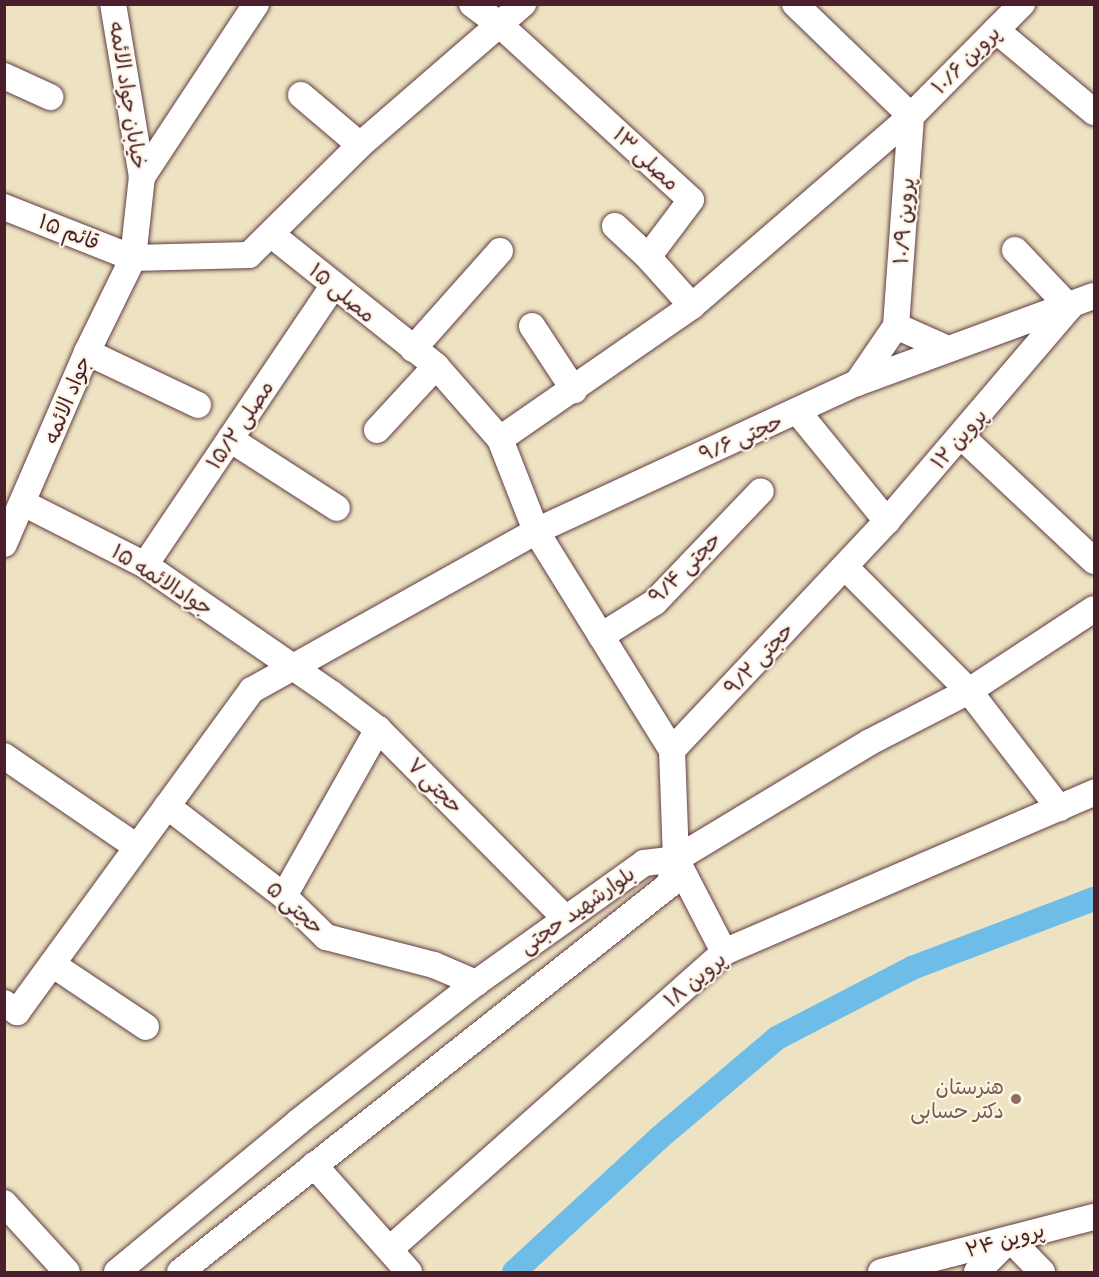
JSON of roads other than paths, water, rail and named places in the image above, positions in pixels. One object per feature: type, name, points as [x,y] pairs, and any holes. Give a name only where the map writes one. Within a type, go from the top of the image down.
[{"type":"street","name":"خیابان جواد الائمه","points":[[113,4],[142,177],[133,258]]},
{"type":"street","points":[[142,177],[256,4]]},
{"type":"street","points":[[472,4],[499,24]]},
{"type":"street","points":[[133,258],[249,255],[272,235],[360,145],[523,4]]},
{"type":"street","points":[[795,4],[911,116]]},
{"type":"street","name":"پروین ۱۰/۶","points":[[500,439],[574,390],[692,306],[911,116],[1022,4]]},
{"type":"street","name":"مصلی ۱۳","points":[[499,24],[691,200],[648,257]]},
{"type":"street","points":[[996,30],[1095,112]]},
{"type":"street","points":[[4,76],[50,97]]},
{"type":"street","points":[[301,95],[360,145]]},
{"type":"street","name":"پروین ۱۰/۹","points":[[896,326],[911,116]]},
{"type":"street","name":"قائم ۱۵","points":[[4,207],[133,258]]},
{"type":"street","points":[[615,226],[648,257],[692,306]]},
{"type":"street","name":"مصلی ۱۵","points":[[272,235],[436,366],[500,439],[536,531],[672,750]]},
{"type":"street","points":[[1015,250],[1070,307]]},
{"type":"street","points":[[413,349],[500,251]]},
{"type":"street","name":"جواد الائمه","points":[[4,544],[25,504],[87,352],[133,258]]},
{"type":"street","name":"مصلی ۱۵/۲","points":[[145,564],[334,285]]},
{"type":"street","name":"پروین ۱۲","points":[[948,350],[1095,296]]},
{"type":"street","name":"پروین ۱۲","points":[[845,567],[962,437],[1070,307]]},
{"type":"street","points":[[532,326],[574,390]]},
{"type":"street","points":[[857,383],[896,326],[948,350]]},
{"type":"street","name":"حجتی ۹/۶","points":[[4,1003],[17,1012],[252,690],[536,531],[857,383],[948,350]]},
{"type":"street","points":[[87,352],[198,405]]},
{"type":"street","points":[[377,430],[436,366]]},
{"type":"street","points":[[798,412],[887,521]]},
{"type":"street","points":[[962,437],[1095,561]]},
{"type":"street","points":[[230,440],[337,508]]},
{"type":"street","name":"حجتی ۹/۴","points":[[601,636],[655,602],[760,491]]},
{"type":"street","name":"جوادالائمه ۱۵","points":[[25,504],[145,564],[292,669]]},
{"type":"street","points":[[845,567],[969,691],[1059,808]]},
{"type":"street","name":"حجتی ۹/۲","points":[[672,750],[845,567]]},
{"type":"street","points":[[676,859],[870,742],[969,691],[1095,609]]},
{"type":"street","name":"حجتی ۷","points":[[292,669],[378,729],[565,918]]},
{"type":"street","points":[[284,896],[378,729]]},
{"type":"street","points":[[672,750],[676,859],[724,952]]},
{"type":"street","points":[[4,756],[137,847]]},
{"type":"street","name":"پروین ۱۸","points":[[390,1249],[724,952],[1095,793]]},
{"type":"street","name":"حجتی ۵","points":[[167,806],[284,896],[326,937],[434,965],[476,983]]},
{"type":"street","name":"بلوارشهید حجتی","points":[[117,1272],[298,1122],[476,983],[644,863],[676,859],[669,885],[180,1272]]},
{"type":"street","points":[[52,964],[146,1027]]},
{"type":"street","points":[[314,1165],[409,1272]]},
{"type":"street","points":[[4,1203],[67,1272]]},
{"type":"street","name":"پروین ۲۴","points":[[881,1272],[1095,1217]]},
{"type":"street","points":[[977,1272],[1010,1239],[1042,1272]]},
{"type":"waterway","points":[[514,1272],[659,1138],[777,1038],[912,968],[1094,899]]},
{"type":"place","name":"هنرستان دکتر حسابی","points":[[1016,1099]]}]
